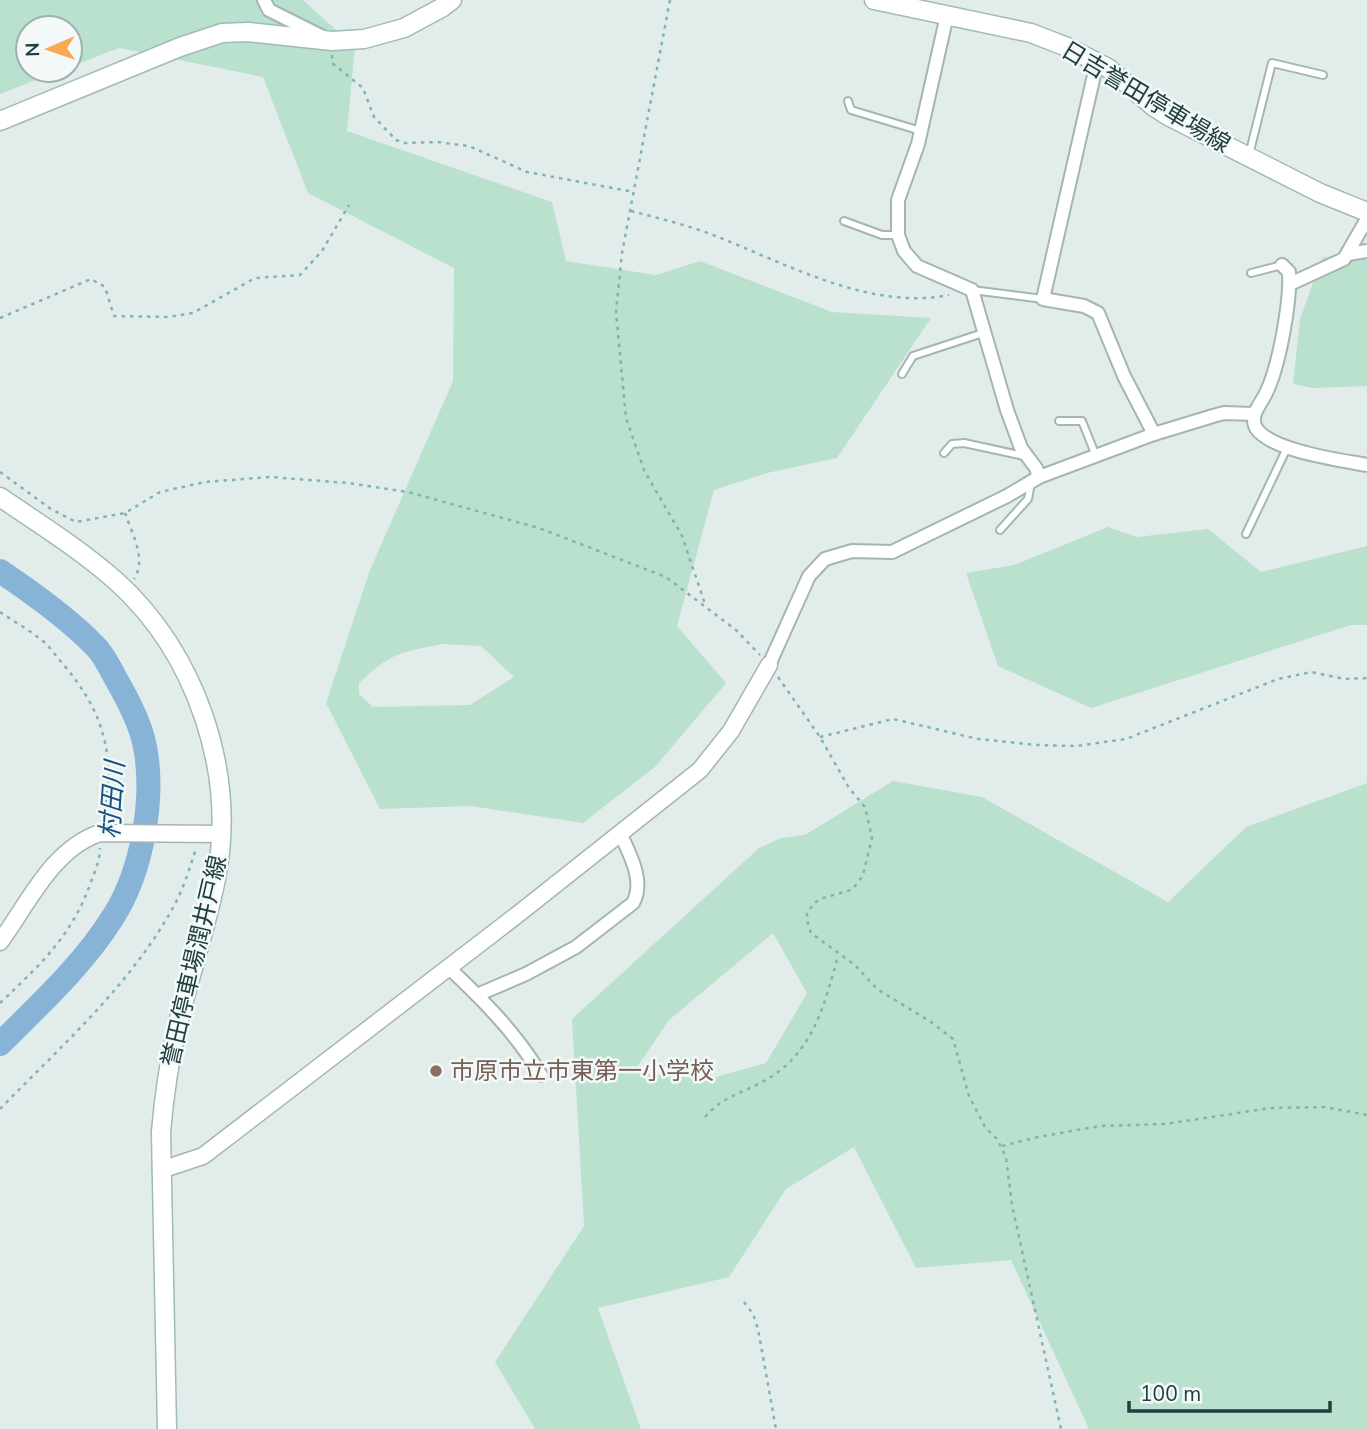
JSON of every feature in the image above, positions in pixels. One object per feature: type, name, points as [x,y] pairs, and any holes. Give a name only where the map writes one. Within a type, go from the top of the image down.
[{"type":"main road","points":[[0,121],[180,47],[222,33],[248,32],[332,41],[364,39],[404,28],[452,0]]},
{"type":"main road","name":"日吉誉田停車場線","points":[[884,1],[1031,33],[1097,62],[1118,75],[1154,107],[1320,193],[1367,212]]},
{"type":"main road","name":"誉田停車場潤井戸線","points":[[0,497],[94,562],[126,591],[160,629],[193,688],[216,766],[221,834],[214,887],[170,1060],[161,1132],[167,1429]]},
{"type":"street","points":[[264,0],[269,10],[332,41]]},
{"type":"street","points":[[947,15],[921,131],[898,200],[898,235],[904,251],[917,266],[972,290],[1007,410],[1025,456],[1036,468],[1035,479]]},
{"type":"street","points":[[1097,62],[1043,299],[1084,306],[1098,313],[1124,376],[1154,434]]},
{"type":"street","points":[[1290,284],[1344,259],[1367,219]]},
{"type":"street","points":[[1348,254],[1367,251]]},
{"type":"street","points":[[1282,265],[1289,272],[1289,297],[1274,368],[1267,393],[1254,414],[1254,423],[1258,431],[1287,449],[1367,465]]},
{"type":"street","points":[[161,1170],[203,1156],[620,834],[700,769],[731,732],[769,665],[809,576],[825,559],[852,551],[892,552],[1035,479],[1154,434],[1224,413],[1254,414]]},
{"type":"street","points":[[1,937],[66,851],[82,839],[100,833],[195,839],[221,834]]},
{"type":"street","points":[[477,995],[526,974],[576,947],[633,903],[638,894],[638,885],[632,860],[620,834]]},
{"type":"street","points":[[448,967],[525,1048],[541,1075]]},
{"type":"lane","points":[[1249,157],[1272,63],[1323,75]]},
{"type":"lane","points":[[848,101],[851,110],[921,131]]},
{"type":"lane","points":[[844,221],[882,235],[898,235]]},
{"type":"lane","points":[[1251,273],[1282,265]]},
{"type":"lane","points":[[972,290],[1043,299]]},
{"type":"lane","points":[[902,374],[910,357],[983,334]]},
{"type":"lane","points":[[1059,421],[1082,421],[1096,456]]},
{"type":"lane","points":[[944,453],[952,444],[964,443],[1025,456]]},
{"type":"lane","points":[[1246,534],[1287,449]]},
{"type":"lane","points":[[1000,530],[1028,499],[1035,479]]},
{"type":"path","points":[[670,0],[622,253],[615,312],[626,418],[644,470],[682,536],[706,607]]},
{"type":"path","points":[[332,41],[332,63],[363,88],[374,117],[396,140],[404,143],[437,142],[469,146],[527,172],[634,192]]},
{"type":"path","points":[[0,318],[91,279],[105,287],[114,316],[168,317],[193,313],[255,278],[299,275],[321,251],[349,205]]},
{"type":"path","points":[[631,211],[710,234],[836,283],[873,294],[922,299],[972,290]]},
{"type":"path","points":[[0,472],[51,509],[76,522],[125,513],[160,492],[205,482],[270,477],[396,490],[539,528],[666,577],[736,630],[769,665],[820,737],[849,788],[865,807],[873,838],[863,875],[851,890],[814,903],[807,913],[808,925],[811,933],[855,965],[885,995],[953,1038],[969,1096],[985,1128],[1002,1146],[1006,1157],[1012,1205],[1061,1429]]},
{"type":"path","points":[[125,513],[140,555],[139,572],[126,591]]},
{"type":"path","points":[[0,612],[42,640],[72,675],[91,702],[104,733],[110,764],[108,795],[100,833],[100,858],[72,927],[38,966],[0,1003]]},
{"type":"path","points":[[820,737],[893,719],[978,739],[1037,746],[1076,747],[1126,739],[1278,679],[1300,673],[1311,672],[1345,679],[1367,678]]},
{"type":"path","points":[[0,1109],[138,962],[175,903],[195,839]]},
{"type":"path","points":[[705,1117],[716,1104],[765,1081],[798,1053],[819,1021],[839,955]]},
{"type":"path","points":[[1002,1146],[1100,1126],[1165,1124],[1271,1108],[1325,1107],[1367,1115]]},
{"type":"path","points":[[744,1302],[753,1314],[758,1329],[776,1429]]},
{"type":"green space","points":[[0,0],[303,0],[355,47],[347,131],[552,202],[566,261],[656,275],[700,261],[832,312],[931,318],[837,458],[767,473],[714,490],[677,626],[726,683],[656,766],[583,823],[471,806],[380,809],[326,703],[370,570],[453,381],[454,268],[308,193],[263,77],[119,48],[84,62],[84,14],[14,14],[14,84],[26,84],[0,94]],"holes":[[[443,644],[481,646],[514,677],[470,705],[373,707],[359,694],[359,683],[379,665],[397,655]]]},
{"type":"green space","points":[[1357,251],[1367,253],[1367,386],[1313,388],[1293,384],[1300,319],[1322,258]]},
{"type":"green space","points":[[1108,527],[1137,537],[1208,529],[1261,572],[1367,546],[1367,625],[1351,625],[1091,708],[998,666],[966,573],[1014,565]]},
{"type":"green space","points":[[893,781],[982,797],[1168,902],[1246,827],[1367,783],[1367,1429],[1089,1429],[1011,1260],[916,1268],[854,1147],[786,1189],[729,1277],[598,1308],[641,1429],[535,1429],[495,1362],[584,1226],[572,1019],[759,848],[781,838],[805,835]],"holes":[[[773,933],[807,993],[766,1063],[709,1079],[633,1073],[669,1020]]]},
{"type":"waterway","name":"村田川","points":[[0,571],[62,616],[102,654],[140,729],[148,767],[144,835],[132,879],[123,899],[101,935],[75,968],[0,1044]]},
{"type":"place","name":"市原市立市東第一小学校","points":[[436,1071]]}]
